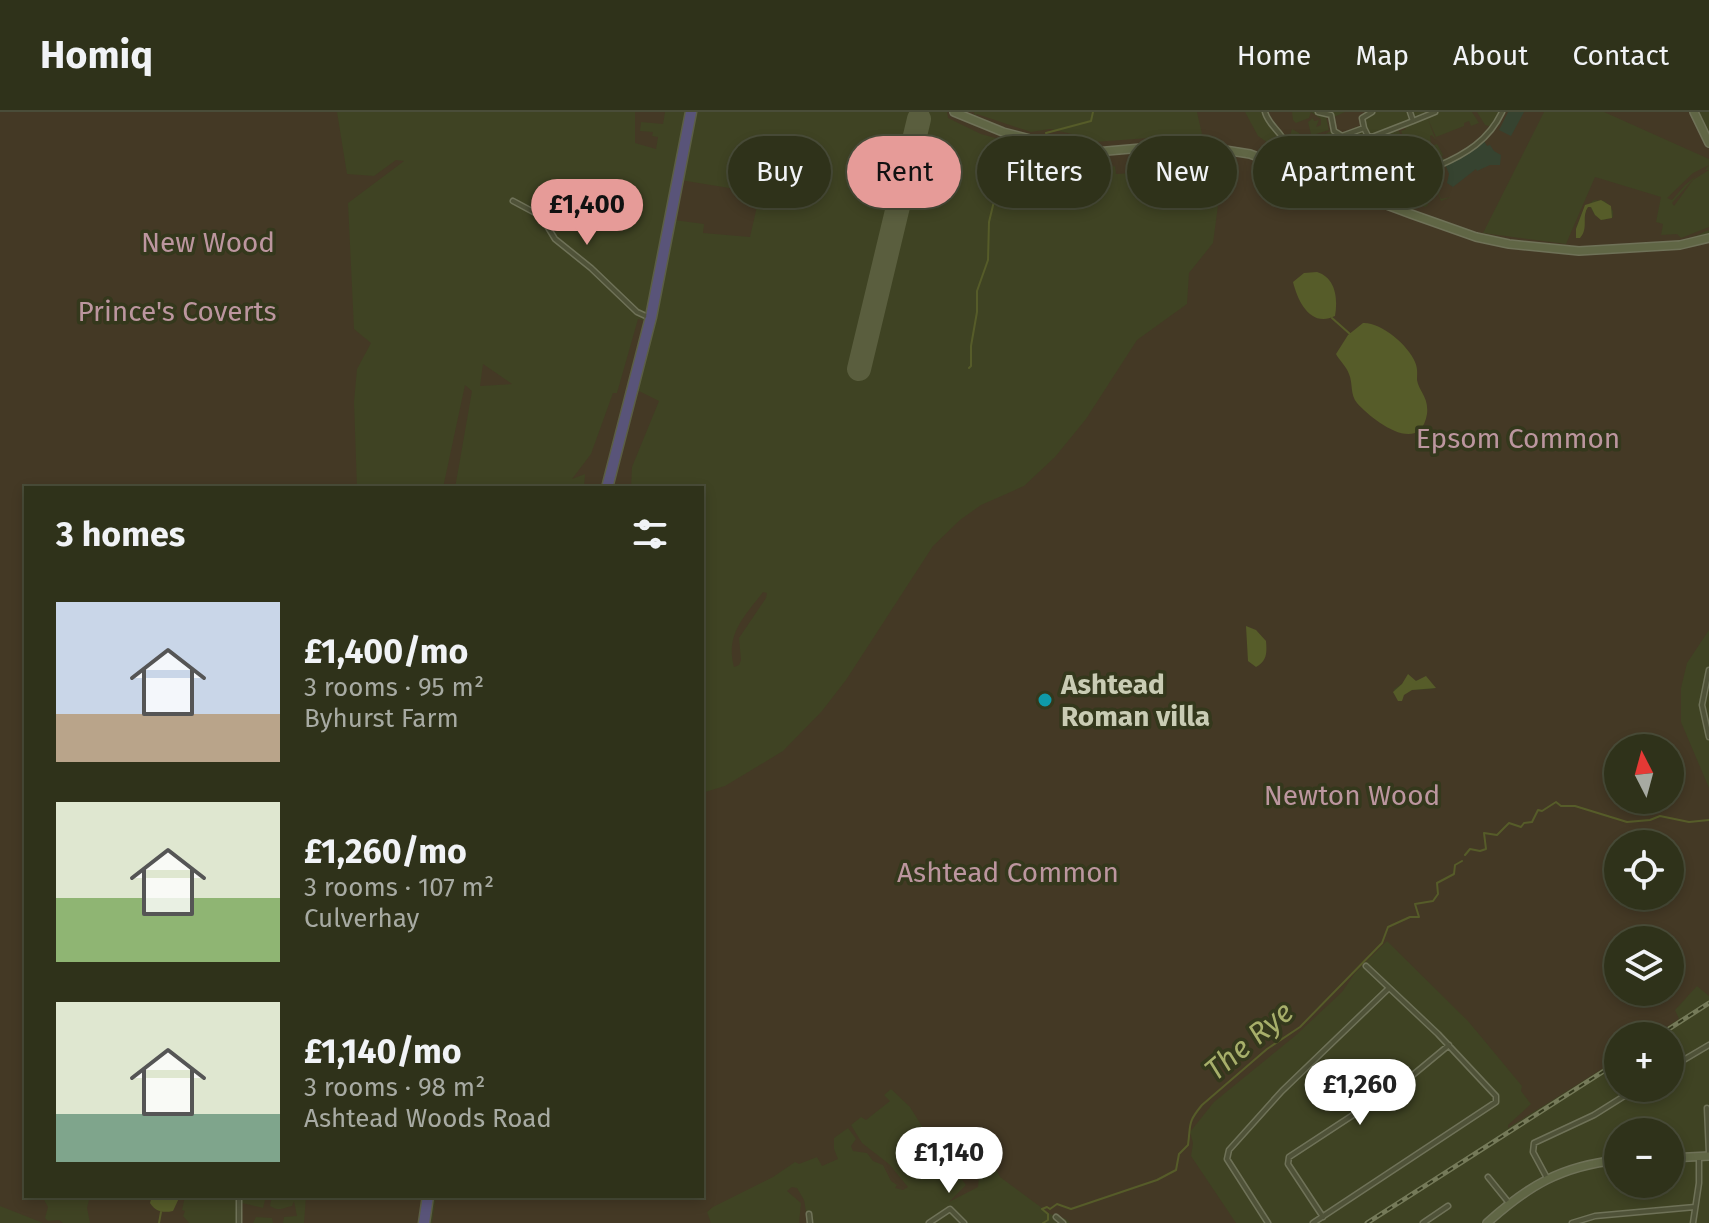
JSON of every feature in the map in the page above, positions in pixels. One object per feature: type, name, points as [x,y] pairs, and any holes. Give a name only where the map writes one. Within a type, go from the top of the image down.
[{"type":"highway","points":[[608,486],[651,317],[691,112]]},
{"type":"highway","points":[[424,1223],[428,1198]]},
{"type":"main road","points":[[954,112],[1003,132],[1073,150],[1096,152],[1187,144],[1250,154],[1476,237],[1509,244],[1579,251],[1680,245],[1709,238]]},
{"type":"main road","points":[[1694,112],[1709,143]]},
{"type":"main road","points":[[1684,1157],[1709,1155]]},
{"type":"main road","points":[[1487,1223],[1509,1203],[1547,1178],[1577,1167],[1604,1162]]},
{"type":"street","points":[[1265,112],[1268,121],[1290,147],[1313,166],[1347,179],[1370,183],[1399,181],[1462,155],[1490,132],[1502,112]]},
{"type":"street","points":[[1318,112],[1334,114],[1333,128],[1338,135],[1364,128]]},
{"type":"street","points":[[1372,112],[1362,118],[1371,138],[1435,112]]},
{"type":"street","points":[[1410,112],[1413,121]]},
{"type":"street","points":[[513,201],[541,216],[555,239],[637,312],[651,317]]},
{"type":"street","points":[[1709,670],[1702,705],[1709,737]]},
{"type":"street","points":[[1313,1223],[1495,1105],[1496,1096],[1449,1045],[1366,966]]},
{"type":"street","points":[[1268,1223],[1227,1159],[1229,1150],[1282,1091],[1389,988]]},
{"type":"street","points":[[1323,1217],[1288,1164],[1288,1158],[1408,1079],[1449,1045]]},
{"type":"street","points":[[1684,1060],[1709,1045]]},
{"type":"street","points":[[1547,1178],[1533,1152],[1534,1143],[1615,1102]]},
{"type":"street","points":[[1707,1108],[1709,1155]]},
{"type":"street","points":[[1693,1223],[1699,1183],[1699,1156]]},
{"type":"street","points":[[1488,1177],[1509,1203]]},
{"type":"street","points":[[239,1198],[239,1223]]},
{"type":"street","points":[[1423,1223],[1448,1206]]},
{"type":"street","points":[[1572,1223],[1595,1216],[1695,1207]]},
{"type":"street","points":[[929,1223],[950,1209],[964,1223]]},
{"type":"street","points":[[809,1214],[810,1223]]},
{"type":"street","points":[[1056,1217],[1063,1223]]},
{"type":"shaded area","points":[[1505,112],[1538,112],[1483,219],[1453,202],[1444,178],[1445,165],[1479,146],[1492,133]]},
{"type":"shaded area","points":[[1601,200],[1611,206],[1612,218],[1601,220],[1588,207],[1583,234],[1576,238],[1585,205]]},
{"type":"shaded area","points":[[1317,272],[1332,284],[1336,296],[1335,316],[1327,319],[1319,319],[1307,311],[1293,282],[1304,273]]},
{"type":"shaded area","points":[[1363,323],[1378,326],[1393,336],[1415,362],[1427,414],[1423,427],[1415,433],[1406,434],[1384,425],[1355,400],[1349,374],[1336,354],[1348,335]]},
{"type":"shaded area","points":[[1246,626],[1256,630],[1266,641],[1266,656],[1256,667],[1248,661]]},
{"type":"shaded area","points":[[1408,674],[1416,681],[1426,676],[1436,688],[1412,690],[1404,695],[1402,701],[1398,701],[1393,692]]},
{"type":"shaded area","points":[[151,1198],[179,1198],[173,1211],[157,1210],[150,1203]]},
{"type":"green space","name":"Prince's Coverts","points":[[0,112],[337,112],[347,174],[374,176],[396,160],[404,161],[348,203],[354,329],[371,343],[357,369],[354,402],[357,486],[24,486],[24,1198],[43,1198],[48,1207],[45,1218],[63,1223],[43,1223],[0,1206]]},
{"type":"green space","points":[[635,112],[665,112],[663,124],[641,122],[640,131],[653,132],[652,136],[658,137],[656,149],[635,143]]},
{"type":"green space","points":[[947,112],[974,112],[975,116],[977,114],[1031,132],[1050,129],[1081,136],[988,136],[948,118]]},
{"type":"green space","points":[[1197,112],[1245,112],[1258,136],[1253,136],[1253,152],[1237,149],[1237,136],[1175,136],[1202,134]]},
{"type":"green space","points":[[1266,112],[1292,112],[1296,123],[1309,118],[1311,112],[1321,119],[1321,125],[1316,127],[1319,120],[1314,121],[1313,118],[1308,122],[1312,136],[1300,136],[1292,129],[1290,136],[1283,136]]},
{"type":"green space","points":[[1345,112],[1369,112],[1360,117],[1361,128],[1356,126],[1353,130],[1339,133],[1334,127],[1334,117]]},
{"type":"green space","points":[[1472,112],[1477,112],[1485,125],[1492,127],[1469,150],[1447,160],[1443,158],[1443,136],[1439,136],[1469,121],[1471,126],[1479,123]]},
{"type":"green space","points":[[1505,112],[1508,112],[1499,130],[1511,136],[1524,112],[1544,112],[1483,233],[1566,244],[1595,177],[1661,197],[1656,222],[1663,224],[1661,235],[1677,234],[1681,238],[1709,227],[1709,230],[1680,243],[1590,249],[1518,244],[1475,234],[1403,208],[1443,208],[1443,200],[1451,197],[1443,199],[1443,165],[1449,174],[1447,183],[1453,187],[1476,169],[1500,165],[1501,155],[1490,145],[1487,146],[1484,141]],"holes":[[[1594,200],[1605,201],[1613,211],[1613,217],[1604,220],[1588,207],[1582,234],[1576,238],[1576,228],[1584,208]]]},
{"type":"green space","points":[[1604,112],[1690,112],[1709,149],[1709,159]]},
{"type":"green space","points":[[1326,117],[1329,117],[1332,130],[1314,136],[1329,130]]},
{"type":"green space","points":[[1127,140],[1127,173],[1116,174],[1115,166],[1111,167],[1111,141]]},
{"type":"green space","points":[[1237,155],[1253,159],[1253,208],[1384,208],[1451,233],[1500,246],[1577,255],[1671,250],[1709,242],[1709,630],[1687,663],[1681,688],[1681,722],[1709,788],[1709,996],[1697,986],[1684,1000],[1684,926],[1604,926],[1604,1006],[1679,1006],[1675,1010],[1679,1019],[1674,1022],[1604,1022],[1604,1068],[1508,1128],[1531,1104],[1521,1091],[1522,1086],[1468,1021],[1387,941],[1355,973],[1342,992],[1295,1036],[1214,1102],[1190,1132],[1193,1143],[1191,1156],[1236,1223],[1070,1223],[1050,1214],[1000,1177],[996,1169],[991,1170],[972,1155],[964,1160],[973,1176],[979,1176],[978,1187],[949,1202],[966,1185],[957,1173],[943,1179],[940,1174],[959,1160],[936,1139],[916,1157],[922,1168],[920,1174],[902,1157],[895,1155],[906,1151],[899,1139],[903,1137],[912,1142],[923,1128],[910,1107],[891,1089],[884,1095],[890,1101],[866,1120],[861,1117],[851,1125],[862,1143],[889,1164],[908,1187],[903,1190],[895,1188],[897,1185],[891,1181],[883,1165],[873,1161],[867,1153],[853,1151],[851,1146],[856,1139],[848,1128],[834,1138],[838,1159],[822,1166],[817,1157],[799,1164],[795,1162],[773,1177],[713,1207],[707,1212],[711,1223],[432,1223],[436,1198],[704,1198],[704,792],[725,786],[783,751],[822,711],[846,680],[933,546],[981,505],[1024,486],[1055,457],[1086,419],[1137,340],[1187,304],[1189,273],[1213,243],[1218,208],[1237,208]],"holes":[[[1418,680],[1434,689],[1412,690],[1397,697],[1394,694],[1394,689],[1403,683]]]},
{"type":"green space","points":[[1709,165],[1705,170],[1709,170],[1693,180],[1674,206],[1672,203],[1697,175],[1672,200],[1667,198],[1693,173]]},
{"type":"green space","points":[[680,180],[728,188],[728,208],[757,208],[750,237],[703,233],[704,224],[674,220]]},
{"type":"green space","points":[[638,319],[645,321],[603,486],[584,486],[585,474],[572,479],[591,454],[613,393],[617,393]]},
{"type":"green space","points":[[483,364],[512,384],[480,386]]},
{"type":"green space","points":[[465,385],[472,391],[455,486],[443,486]]},
{"type":"green space","points":[[637,390],[659,401],[632,467],[631,486],[610,486]]},
{"type":"green space","points":[[763,592],[767,593],[766,598],[739,638],[741,660],[734,667],[734,635]]},
{"type":"green space","points":[[797,1188],[804,1200],[808,1223],[799,1223],[801,1203],[787,1191]]},
{"type":"green space","points":[[185,1198],[183,1216],[189,1223],[90,1223],[89,1200]]},
{"type":"green space","points":[[264,1198],[272,1198],[270,1206],[276,1209],[292,1206],[294,1201],[297,1216],[284,1217],[283,1223],[273,1223],[272,1218],[256,1217],[253,1223],[242,1223],[242,1203],[263,1208]]},
{"type":"green space","points":[[306,1198],[425,1198],[421,1223],[304,1223]]},
{"type":"waterway","points":[[1046,133],[1091,121],[1093,112]]},
{"type":"waterway","points":[[969,368],[977,291],[988,260],[992,208]]},
{"type":"waterway","points":[[1332,318],[1350,334]]},
{"type":"waterway","name":"The Rye","points":[[1465,855],[1470,849],[1486,849],[1484,833],[1497,835],[1509,823],[1521,827],[1524,823],[1532,822],[1538,810],[1542,811],[1556,802],[1561,806],[1575,806],[1627,822],[1660,816],[1689,822],[1709,820]]},
{"type":"waterway","name":"The Rye","points":[[1043,1223],[1048,1220],[1048,1214],[1042,1209],[1047,1207],[1050,1209],[1057,1204],[1071,1209],[1157,1180],[1176,1170],[1179,1154],[1188,1145],[1192,1120],[1202,1105],[1267,1049],[1300,1027],[1382,943],[1388,927],[1410,917],[1419,917],[1415,904],[1433,901],[1438,894],[1437,883],[1454,874],[1455,865],[1462,861]]},
{"type":"waterway","points":[[159,1223],[161,1212]]},
{"type":"runway","points":[[859,369],[919,119]]},
{"type":"railway","points":[[1680,1022],[1709,1003]]},
{"type":"railway","points":[[1367,1223],[1604,1071]]},
{"type":"place","name":"Ashtead Roman villa","points":[[1045,700]]},
{"type":"park label","name":"New Wood","points":[[208,242]]},
{"type":"park label","name":"Epsom Common","points":[[1518,438]]},
{"type":"park label","name":"Newton Wood","points":[[1352,795]]},
{"type":"park label","name":"Ashtead Common","points":[[1008,872]]}]
